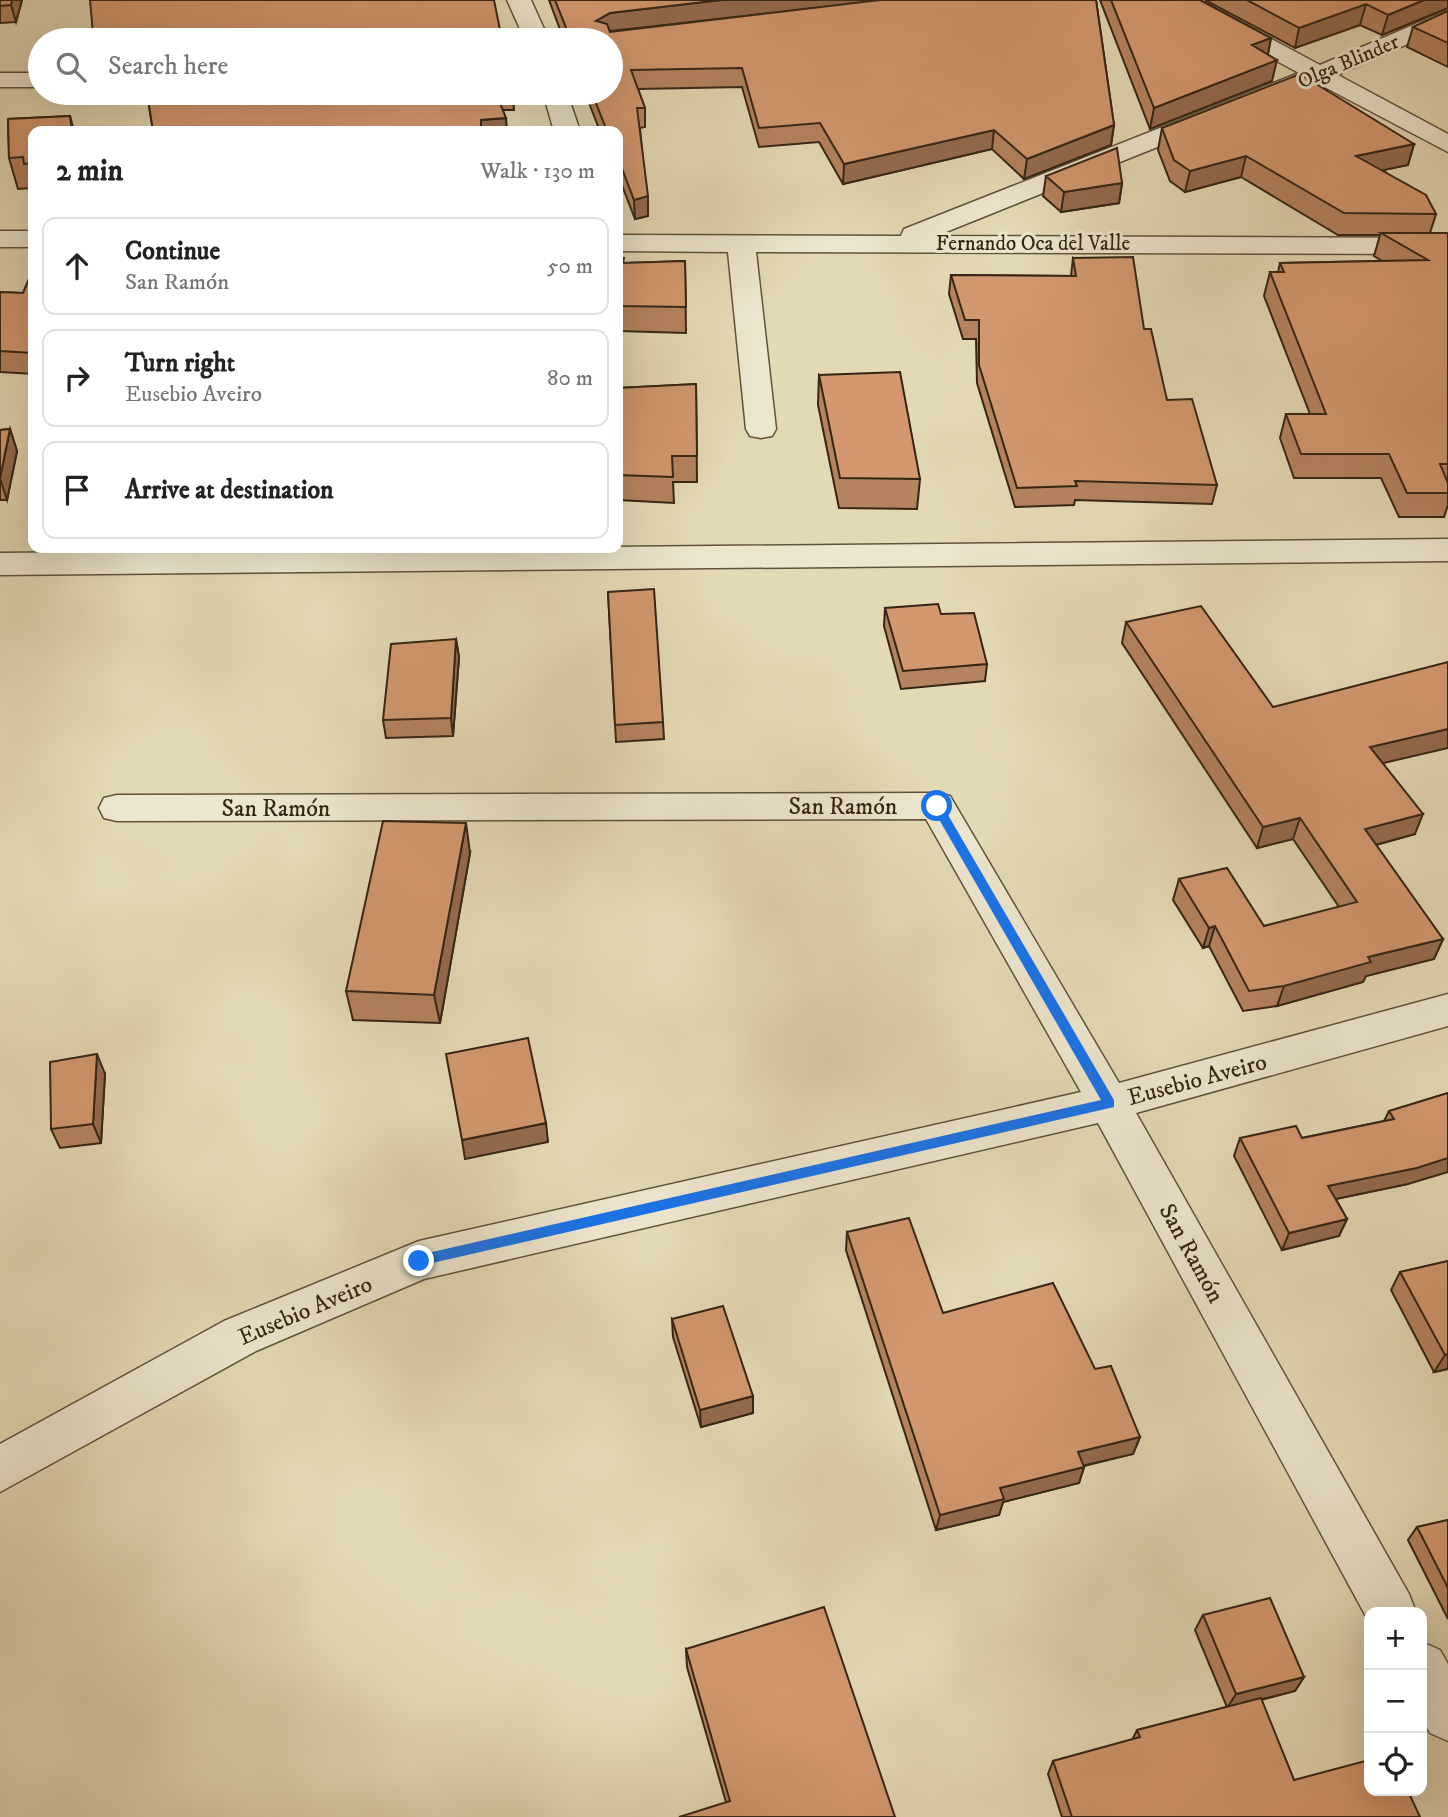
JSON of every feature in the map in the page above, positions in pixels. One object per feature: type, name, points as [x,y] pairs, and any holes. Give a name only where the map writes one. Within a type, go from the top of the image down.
[{"type":"street","points":[[519,0],[532,28]]},
{"type":"street","points":[[1182,0],[1448,144]]},
{"type":"street","name":"Olga Blinder","points":[[895,242],[1319,74],[1448,17]]},
{"type":"street","points":[[0,80],[28,80]]},
{"type":"street","points":[[559,105],[565,126]]},
{"type":"street","points":[[0,239],[28,239]]},
{"type":"street","name":"Fernando Oca del Valle","points":[[623,243],[1448,246]]},
{"type":"street","points":[[741,243],[761,429]]},
{"type":"street","points":[[0,564],[1448,550]]},
{"type":"street","name":"San Ramón","points":[[117,808],[937,806],[1110,1103],[1388,1607]]},
{"type":"street","name":"Eusebio Aveiro","points":[[0,1469],[240,1336],[419,1261],[1110,1103],[1448,1010]]},
{"type":"street","points":[[1423,1670],[1448,1715]]},
{"type":"building","points":[[0,0],[12,0],[11,5],[0,6]]},
{"type":"building","points":[[90,0],[494,0],[500,28],[92,28]]},
{"type":"building","points":[[555,0],[721,0],[610,13],[596,21],[607,24],[608,28],[566,28]]},
{"type":"building","points":[[880,0],[1096,0],[1114,125],[1027,159],[994,130],[844,164],[820,123],[759,128],[742,68],[631,70],[645,108],[637,108],[648,196],[634,200],[623,171],[623,126],[605,126],[597,105],[623,105],[623,30]]},
{"type":"building","points":[[1111,0],[1200,0],[1271,38],[1252,45],[1277,60],[1154,108]]},
{"type":"building","points":[[1247,0],[1424,0],[1388,15],[1366,4],[1299,28]]},
{"type":"building","points":[[1448,11],[1448,43],[1413,27]]},
{"type":"building","points":[[1300,74],[1414,144],[1356,156],[1426,195],[1436,214],[1344,213],[1246,156],[1190,171],[1174,160],[1162,128]]},
{"type":"building","points":[[149,105],[501,105],[506,118],[481,120],[481,126],[152,126]]},
{"type":"building","points":[[70,116],[71,126],[28,126],[28,164],[24,164],[23,157],[9,158],[8,119]]},
{"type":"building","points":[[1117,148],[1122,183],[1064,192],[1046,176]]},
{"type":"building","points":[[1381,233],[1448,235],[1448,464],[1440,464],[1448,483],[1448,493],[1407,493],[1389,454],[1301,454],[1286,414],[1326,414],[1270,272],[1284,272],[1280,263],[1428,260]]},
{"type":"building","points":[[1133,257],[1144,329],[1151,329],[1167,400],[1192,399],[1217,485],[1075,481],[1077,486],[1017,488],[979,365],[979,320],[965,320],[951,275],[1076,276],[1073,258]]},
{"type":"building","points":[[685,261],[686,307],[623,306],[623,263]]},
{"type":"building","points":[[28,282],[28,353],[0,351],[0,292],[23,293]]},
{"type":"building","points":[[900,372],[920,479],[840,478],[819,375]]},
{"type":"building","points":[[696,384],[697,456],[672,456],[673,477],[623,475],[623,388]]},
{"type":"building","points":[[10,429],[0,478],[0,430]]},
{"type":"building","points":[[654,589],[663,722],[615,725],[608,592]]},
{"type":"building","points":[[938,604],[941,614],[974,613],[987,664],[903,671],[885,608]]},
{"type":"building","points":[[1201,606],[1273,707],[1448,662],[1448,729],[1370,747],[1423,814],[1365,829],[1443,939],[1368,957],[1371,962],[1284,986],[1249,991],[1215,926],[1209,928],[1179,879],[1227,868],[1264,926],[1357,902],[1300,818],[1263,827],[1126,622]]},
{"type":"building","points":[[456,639],[451,718],[383,720],[391,644]]},
{"type":"building","points":[[383,821],[466,823],[434,995],[346,991]]},
{"type":"building","points":[[528,1038],[546,1123],[462,1140],[446,1054]]},
{"type":"building","points":[[97,1054],[93,1124],[51,1129],[50,1062]]},
{"type":"building","points":[[1448,1093],[1448,1158],[1417,1168],[1328,1186],[1347,1219],[1289,1233],[1240,1138],[1296,1126],[1302,1138],[1394,1119],[1389,1111]]},
{"type":"building","points":[[909,1218],[943,1313],[1053,1283],[1095,1369],[1111,1366],[1140,1437],[1078,1452],[1084,1467],[1000,1488],[1004,1499],[940,1515],[847,1232]]},
{"type":"building","points":[[1448,1261],[1448,1354],[1445,1355],[1400,1272]]},
{"type":"building","points":[[723,1306],[753,1396],[700,1410],[672,1319]]},
{"type":"building","points":[[1448,1520],[1448,1588],[1417,1527]]},
{"type":"building","points":[[1270,1598],[1304,1677],[1236,1694],[1203,1615]]},
{"type":"building","points":[[824,1607],[895,1817],[679,1817],[730,1801],[686,1649]]},
{"type":"building","points":[[1261,1698],[1294,1780],[1364,1761],[1364,1796],[1410,1796],[1420,1817],[1072,1817],[1053,1761],[1140,1737],[1137,1730]]},
{"type":"route","points":[[419,1261],[1110,1103],[937,806]]}]
